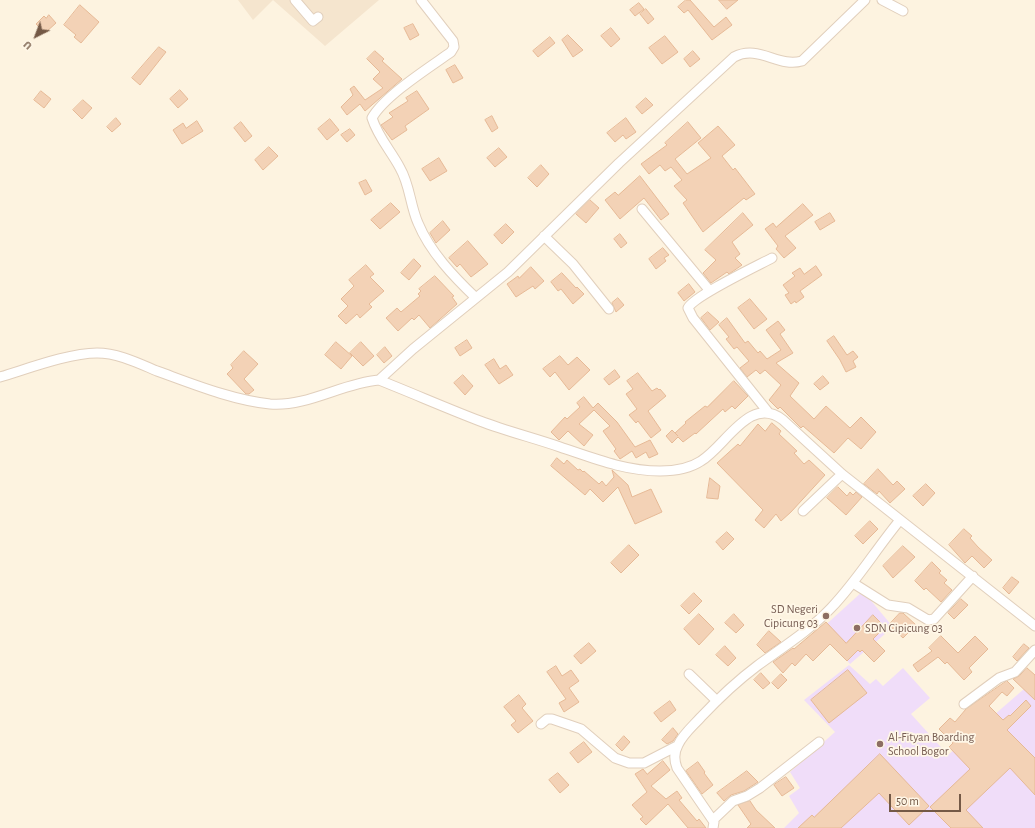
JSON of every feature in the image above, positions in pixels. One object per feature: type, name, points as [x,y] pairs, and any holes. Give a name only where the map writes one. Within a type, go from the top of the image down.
[{"type":"street","points":[[295,0],[313,21],[318,17]]},
{"type":"street","points":[[421,0],[453,41],[454,47],[451,52],[405,86],[376,111],[372,118],[381,140],[400,168],[406,181],[411,202],[422,230],[456,278],[476,298]]},
{"type":"street","points":[[379,380],[412,349],[508,272],[640,143],[734,57],[743,52],[755,53],[793,64],[802,61],[865,0]]},
{"type":"street","points":[[882,0],[903,11]]},
{"type":"street","points":[[642,209],[710,292]]},
{"type":"street","points":[[544,236],[573,264],[609,309]]},
{"type":"street","points":[[772,258],[710,292],[689,306],[689,312],[768,412],[783,420],[842,474],[1035,626]]},
{"type":"street","points":[[0,377],[55,360],[96,353],[128,359],[182,380],[233,397],[272,404],[306,400],[366,381],[379,380],[480,421],[602,461],[630,469],[648,470],[671,470],[687,467],[700,462],[714,451],[750,416],[760,412],[768,412]]},
{"type":"street","points":[[803,511],[842,474]]},
{"type":"street","points":[[819,742],[760,788],[733,802],[713,824],[677,768],[674,760],[677,746],[683,737],[716,701],[751,670],[814,625],[853,583],[882,541],[900,520]]},
{"type":"street","points":[[853,583],[888,605],[908,608],[930,621],[934,619],[973,576]]},
{"type":"street","points":[[964,704],[998,678],[1015,672],[1035,650]]},
{"type":"street","points":[[690,674],[716,701]]},
{"type":"street","points":[[541,724],[547,719],[552,719],[581,728],[615,758],[629,763],[644,763],[677,746]]},
{"type":"shaded area","points":[[238,0],[273,0],[253,20]]},
{"type":"shaded area","points":[[273,0],[379,0],[325,46]]},
{"type":"shaded area","name":"SDN Cipicung 03","points":[[863,591],[893,627],[850,664],[820,630]]},
{"type":"shaded area","name":"Al-Fityan Boarding School Bogor","points":[[849,665],[870,684],[876,679],[883,686],[903,668],[930,698],[911,714],[948,755],[1024,689],[1035,697],[1035,828],[784,828],[799,813],[789,796],[800,788],[790,772],[835,732],[804,700]]},
{"type":"building","points":[[686,0],[690,0],[714,27],[726,17],[732,25],[712,40],[688,10],[684,13],[678,7]]},
{"type":"building","points":[[719,0],[738,0],[727,9]]},
{"type":"building","points":[[639,3],[644,9],[635,16],[630,10]]},
{"type":"building","points":[[80,5],[99,22],[81,43],[74,37],[76,35],[64,25]]},
{"type":"building","points":[[646,9],[654,19],[648,24],[640,14]]},
{"type":"building","points":[[49,15],[56,23],[45,33],[36,24],[44,16],[46,18]]},
{"type":"building","points":[[413,24],[419,35],[410,40],[404,28]]},
{"type":"building","points":[[611,28],[620,39],[611,47],[601,36]]},
{"type":"building","points":[[568,35],[583,50],[573,57],[562,40]]},
{"type":"building","points":[[665,36],[678,52],[662,64],[649,48]]},
{"type":"building","points":[[550,37],[555,43],[538,57],[533,51]]},
{"type":"building","points":[[159,47],[166,52],[140,85],[132,78]]},
{"type":"building","points":[[375,51],[384,59],[382,61],[402,79],[365,111],[360,104],[347,115],[341,107],[353,95],[350,89],[354,86],[365,100],[383,88],[373,79],[380,72],[367,59]]},
{"type":"building","points":[[693,51],[700,59],[690,67],[684,59]]},
{"type":"building","points":[[455,65],[463,78],[453,83],[446,70]]},
{"type":"building","points":[[180,90],[188,99],[178,108],[170,99]]},
{"type":"building","points":[[41,91],[51,99],[44,108],[34,100]]},
{"type":"building","points":[[417,91],[429,109],[405,126],[407,130],[392,140],[381,125],[393,117],[389,113],[408,101],[406,98]]},
{"type":"building","points":[[646,98],[653,105],[642,114],[636,107]]},
{"type":"building","points":[[83,100],[92,108],[82,119],[73,110]]},
{"type":"building","points":[[492,116],[498,128],[492,132],[485,120]]},
{"type":"building","points":[[116,118],[121,124],[112,132],[107,127]]},
{"type":"building","points":[[626,118],[636,132],[626,139],[623,135],[615,142],[607,133]]},
{"type":"building","points":[[330,119],[339,130],[327,140],[318,129]]},
{"type":"building","points":[[197,121],[203,131],[182,144],[173,130],[183,123],[186,128]]},
{"type":"building","points":[[241,122],[252,136],[245,142],[234,128]]},
{"type":"building","points":[[688,122],[701,138],[675,159],[687,174],[711,158],[698,143],[718,126],[735,145],[722,156],[733,170],[735,168],[755,194],[746,200],[744,198],[703,232],[683,203],[687,200],[674,186],[682,180],[671,167],[665,171],[660,165],[649,174],[641,164],[667,145],[665,143]]},
{"type":"building","points":[[350,129],[355,135],[347,142],[341,135]]},
{"type":"building","points":[[269,147],[278,156],[263,170],[255,160]]},
{"type":"building","points":[[499,148],[507,157],[495,167],[487,158]]},
{"type":"building","points":[[439,158],[447,171],[430,181],[422,169]]},
{"type":"building","points":[[541,165],[549,174],[537,187],[528,178]]},
{"type":"building","points":[[640,176],[669,214],[661,220],[644,198],[620,219],[605,200],[615,192],[618,195]]},
{"type":"building","points":[[366,180],[372,191],[365,195],[359,183]]},
{"type":"building","points":[[590,200],[599,208],[586,223],[576,214]]},
{"type":"building","points":[[391,203],[400,212],[380,229],[371,220]]},
{"type":"building","points":[[803,204],[813,215],[785,236],[796,248],[784,258],[776,249],[778,246],[765,229],[773,223],[776,227]]},
{"type":"building","points":[[743,213],[753,225],[732,242],[740,254],[735,258],[742,265],[729,274],[727,272],[711,283],[703,273],[716,260],[705,250]]},
{"type":"building","points":[[830,213],[835,221],[820,230],[815,222]]},
{"type":"building","points":[[443,221],[450,230],[436,243],[430,233]]},
{"type":"building","points":[[506,224],[514,232],[502,244],[494,235]]},
{"type":"building","points":[[620,234],[627,243],[621,248],[614,239]]},
{"type":"building","points":[[468,241],[488,264],[471,277],[460,264],[457,267],[449,258]]},
{"type":"building","points":[[663,248],[669,255],[664,258],[666,261],[656,269],[649,259]]},
{"type":"building","points":[[414,259],[421,266],[409,280],[401,273]]},
{"type":"building","points":[[366,265],[374,274],[370,277],[384,291],[369,304],[372,307],[360,318],[357,314],[346,324],[338,316],[348,306],[341,299],[354,286],[349,280]]},
{"type":"building","points":[[816,266],[822,275],[800,291],[804,297],[796,303],[795,301],[791,304],[785,295],[789,293],[783,285],[795,276],[792,273],[800,268],[804,274]]},
{"type":"building","points":[[531,267],[544,281],[535,289],[533,286],[516,297],[507,284],[518,276],[519,278]]},
{"type":"building","points":[[562,273],[584,294],[573,304],[561,289],[558,291],[551,282]]},
{"type":"building","points":[[435,276],[454,296],[452,297],[457,304],[430,328],[419,315],[414,320],[412,318],[398,331],[386,318],[397,308],[401,312],[420,296],[418,294],[421,291],[419,289]]},
{"type":"building","points":[[689,284],[695,292],[684,301],[678,293]]},
{"type":"building","points":[[618,298],[624,305],[616,312],[612,303]]},
{"type":"building","points":[[750,299],[767,319],[754,329],[738,308]]},
{"type":"building","points":[[708,312],[719,322],[710,330],[701,318]]},
{"type":"building","points":[[727,318],[745,343],[748,341],[758,353],[760,351],[767,359],[781,350],[766,330],[778,321],[785,330],[780,334],[793,353],[776,363],[799,383],[790,396],[814,419],[826,406],[850,428],[861,417],[876,432],[861,449],[848,438],[834,453],[803,426],[801,428],[780,407],[778,409],[769,400],[781,385],[765,370],[760,374],[756,370],[747,377],[740,368],[749,361],[737,347],[734,349],[726,339],[729,337],[719,325]]},
{"type":"building","points":[[834,336],[847,355],[853,351],[858,357],[853,361],[856,367],[846,372],[827,341]]},
{"type":"building","points":[[467,340],[472,348],[460,356],[455,348]]},
{"type":"building","points":[[336,342],[352,356],[341,369],[325,355]]},
{"type":"building","points":[[361,342],[374,356],[363,366],[350,353]]},
{"type":"building","points":[[385,347],[392,356],[384,363],[377,355]]},
{"type":"building","points":[[244,351],[258,364],[244,379],[254,390],[249,394],[246,394],[227,374],[233,368],[231,365]]},
{"type":"building","points":[[560,356],[568,365],[577,357],[590,370],[569,390],[555,372],[550,377],[543,369]]},
{"type":"building","points":[[494,359],[500,369],[506,365],[513,375],[499,384],[485,365]]},
{"type":"building","points":[[615,370],[620,377],[609,385],[604,379]]},
{"type":"building","points":[[638,373],[652,391],[657,388],[659,390],[660,389],[666,396],[648,411],[661,430],[651,438],[638,421],[636,423],[629,415],[637,409],[626,394],[633,389],[627,381]]},
{"type":"building","points":[[463,375],[473,386],[465,395],[454,383]]},
{"type":"building","points":[[823,376],[829,383],[820,390],[814,384]]},
{"type":"building","points":[[734,381],[748,396],[735,409],[732,406],[725,412],[723,409],[696,434],[695,433],[683,442],[678,437],[672,443],[666,436],[672,430],[675,433],[686,423],[685,422],[705,406],[707,407]]},
{"type":"building","points":[[584,397],[593,408],[598,403],[617,422],[635,447],[650,440],[658,454],[649,458],[646,452],[636,458],[632,451],[620,459],[614,451],[616,449],[603,431],[610,426],[594,410],[579,424],[593,435],[584,446],[568,431],[559,440],[551,432],[565,417],[567,419],[580,407],[577,403]]},
{"type":"building","points":[[772,423],[781,431],[779,434],[797,451],[794,453],[804,464],[809,460],[825,475],[781,521],[776,514],[764,528],[755,520],[763,510],[717,463],[738,444],[740,446],[758,424],[765,431]]},
{"type":"building","points":[[557,458],[564,464],[567,460],[578,470],[580,469],[583,472],[584,471],[599,484],[602,481],[606,486],[614,477],[612,470],[628,485],[632,497],[651,489],[662,512],[635,524],[618,487],[603,502],[590,489],[585,495],[551,466]]},
{"type":"building","points":[[878,469],[893,485],[897,481],[905,489],[890,503],[879,491],[877,494],[864,484]]},
{"type":"building","points":[[710,478],[720,486],[718,499],[707,498]]},
{"type":"building","points":[[926,484],[935,493],[923,506],[913,496]]},
{"type":"building","points":[[838,487],[847,496],[850,492],[853,495],[856,492],[862,497],[846,515],[827,498]]},
{"type":"building","points":[[870,521],[878,529],[863,544],[855,536]]},
{"type":"building","points":[[964,529],[972,536],[970,538],[978,547],[992,560],[984,568],[972,556],[965,563],[949,545]]},
{"type":"building","points":[[727,532],[734,539],[723,550],[716,542]]},
{"type":"building","points":[[629,545],[639,555],[621,573],[611,563]]},
{"type":"building","points":[[903,546],[915,557],[893,578],[883,566]]},
{"type":"building","points":[[932,562],[941,571],[939,573],[947,580],[944,583],[952,590],[941,602],[926,588],[924,590],[915,581]]},
{"type":"building","points":[[1012,577],[1019,582],[1009,594],[1003,588]]},
{"type":"building","points":[[694,593],[702,601],[689,614],[681,606]]},
{"type":"building","points":[[961,599],[968,605],[954,619],[948,613]]},
{"type":"building","points":[[900,613],[903,613],[916,625],[903,638],[889,625]]},
{"type":"building","points":[[699,614],[714,629],[699,645],[684,629]]},
{"type":"building","points":[[734,614],[744,625],[736,633],[725,623]]},
{"type":"building","points":[[873,615],[885,627],[873,639],[885,651],[874,662],[862,650],[860,652],[858,650],[847,661],[830,644],[813,661],[806,654],[795,666],[792,663],[783,673],[773,662],[793,648],[794,649],[826,622],[846,643]]},
{"type":"building","points":[[769,631],[781,642],[765,653],[757,645]]},
{"type":"building","points":[[941,636],[958,653],[975,636],[988,649],[969,668],[972,672],[964,680],[947,662],[945,664],[938,657],[918,672],[913,665],[932,651],[929,648]]},
{"type":"building","points":[[589,643],[596,651],[581,664],[574,656]]},
{"type":"building","points":[[1024,644],[1029,648],[1017,661],[1013,657]]},
{"type":"building","points":[[725,646],[736,658],[728,666],[716,655]]},
{"type":"building","points":[[556,666],[562,676],[571,670],[579,681],[569,688],[579,702],[564,712],[559,703],[566,699],[547,672]]},
{"type":"building","points":[[1027,668],[1035,675],[1035,700],[1013,679],[1019,676]]},
{"type":"building","points":[[848,670],[867,693],[829,723],[811,700]]},
{"type":"building","points":[[761,673],[770,683],[763,689],[754,680]]},
{"type":"building","points":[[781,674],[787,680],[778,689],[772,683]]},
{"type":"building","points":[[1007,681],[1014,688],[1007,696],[1002,692],[989,706],[1003,720],[1009,715],[1010,716],[1026,700],[1031,706],[1007,730],[1035,758],[1035,795],[1010,768],[966,810],[983,828],[951,828],[930,807],[970,769],[949,747],[953,743],[939,729],[950,718],[955,722],[966,709]]},
{"type":"building","points":[[519,695],[526,704],[522,708],[533,721],[518,733],[511,725],[516,721],[504,707]]},
{"type":"building","points":[[670,701],[676,710],[661,722],[654,713]]},
{"type":"building","points":[[673,728],[678,734],[673,741],[667,744],[662,740]]},
{"type":"building","points":[[624,736],[630,742],[622,751],[616,745]]},
{"type":"building","points":[[584,742],[592,752],[578,763],[570,753]]},
{"type":"building","points":[[880,754],[929,806],[909,825],[879,793],[841,828],[798,828],[812,815],[814,817]]},
{"type":"building","points":[[663,761],[670,770],[651,786],[666,799],[677,791],[682,798],[679,800],[697,821],[699,819],[706,828],[688,828],[668,804],[646,825],[640,819],[643,817],[632,805],[647,792],[635,774],[643,769],[647,774]]},
{"type":"building","points":[[698,762],[713,785],[702,794],[686,771]]},
{"type":"building","points":[[747,771],[758,782],[744,791],[731,795],[724,801],[717,793]]},
{"type":"building","points":[[558,773],[569,785],[560,793],[549,780]]},
{"type":"building","points":[[786,777],[794,788],[782,796],[774,785]]},
{"type":"building","points":[[750,801],[756,810],[775,828],[747,828],[751,824],[738,805]]},
{"type":"place","name":"SD Negeri Cipicung 03","points":[[826,616]]},
{"type":"place","name":"SDN Cipicung 03","points":[[857,628]]},
{"type":"place","name":"Al-Fityan Boarding School Bogor","points":[[880,744]]}]
